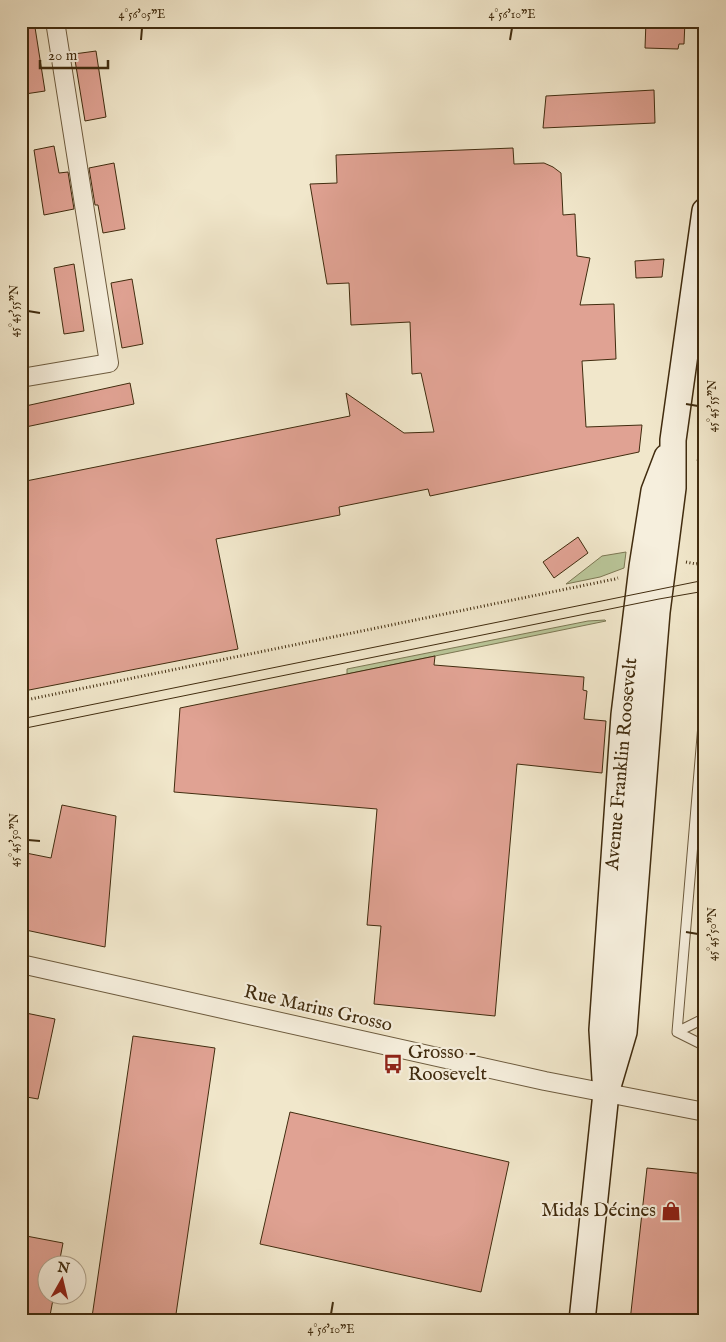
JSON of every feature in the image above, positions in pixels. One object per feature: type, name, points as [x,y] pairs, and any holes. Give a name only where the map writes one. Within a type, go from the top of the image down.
[{"type":"street","points":[[21,378],[109,363],[55,21]]},
{"type":"street","name":"Avenue Franklin Roosevelt","points":[[582,1321],[606,1093],[624,1032],[642,659],[657,612],[673,488],[673,440],[705,211]]},
{"type":"street","name":"Rue Marius Grosso","points":[[21,964],[545,1081],[705,1112]]},
{"type":"lane","points":[[677,1032],[705,701]]},
{"type":"lane","points":[[677,1032],[705,1018]]},
{"type":"lane","points":[[677,1032],[705,1046]]},
{"type":"path","points":[[677,561],[696,564],[705,562]]},
{"type":"path","points":[[21,701],[615,580],[623,574]]},
{"type":"green space","points":[[626,552],[624,568],[600,577],[566,584],[602,556]]},
{"type":"green space","points":[[605,620],[347,674],[347,669],[588,621]]},
{"type":"building","points":[[21,21],[34,21],[45,91],[25,94],[21,72]]},
{"type":"building","points":[[646,21],[685,21],[684,44],[679,44],[678,49],[645,48]]},
{"type":"building","points":[[96,51],[106,117],[85,121],[74,54]]},
{"type":"building","points":[[654,90],[655,123],[543,128],[546,96]]},
{"type":"building","points":[[54,146],[59,173],[68,172],[74,209],[44,215],[34,150]]},
{"type":"building","points":[[513,148],[514,164],[544,163],[561,173],[563,215],[575,214],[577,256],[590,258],[580,305],[614,304],[616,359],[582,361],[586,427],[642,425],[639,452],[430,496],[428,489],[339,507],[340,515],[216,539],[238,649],[24,691],[21,680],[21,482],[350,416],[346,393],[404,433],[434,432],[421,373],[412,374],[410,322],[351,325],[349,283],[327,284],[310,184],[337,183],[336,155]]},
{"type":"building","points":[[114,163],[125,229],[103,233],[98,205],[95,205],[89,168]]},
{"type":"building","points":[[664,259],[662,277],[636,278],[635,261]]},
{"type":"building","points":[[74,264],[84,331],[64,334],[54,268]]},
{"type":"building","points":[[132,279],[143,344],[122,348],[111,283]]},
{"type":"building","points":[[130,383],[134,404],[21,428],[21,407]]},
{"type":"building","points":[[578,537],[588,553],[554,578],[543,562]]},
{"type":"building","points":[[435,656],[434,665],[584,677],[583,690],[587,691],[584,719],[606,721],[602,773],[517,764],[495,1016],[374,1004],[381,926],[367,925],[377,809],[174,792],[180,708]]},
{"type":"building","points":[[62,805],[116,816],[105,947],[21,929],[21,852],[51,858]]},
{"type":"building","points":[[21,1012],[55,1019],[38,1099],[21,1096]]},
{"type":"building","points":[[133,1036],[215,1048],[175,1321],[115,1321],[92,1317]]},
{"type":"building","points":[[290,1112],[509,1162],[481,1292],[260,1244]]},
{"type":"building","points":[[647,1168],[705,1174],[705,1321],[630,1321]]},
{"type":"building","points":[[21,1235],[63,1243],[61,1254],[38,1254],[38,1304],[52,1304],[49,1321],[21,1319]]},
{"type":"tram line","points":[[21,719],[705,580]]},
{"type":"tram line","points":[[21,729],[705,591]]},
{"type":"place","name":"Grosso - Roosevelt","points":[[393,1064]]},
{"type":"place","name":"Midas Décines","points":[[671,1211]]}]
